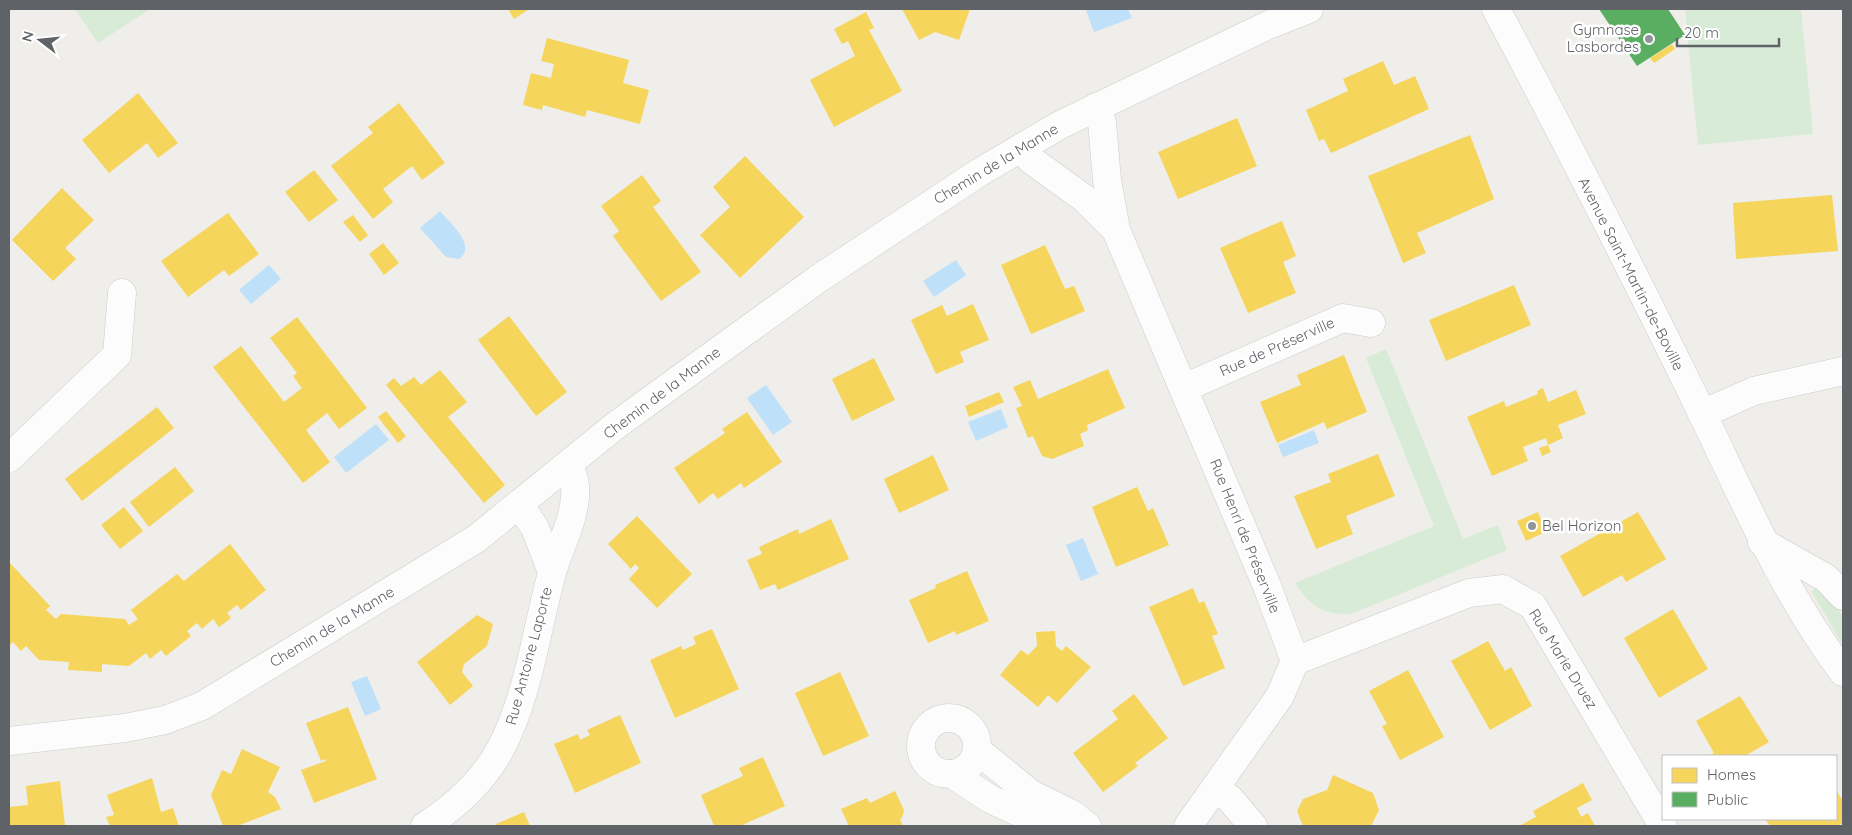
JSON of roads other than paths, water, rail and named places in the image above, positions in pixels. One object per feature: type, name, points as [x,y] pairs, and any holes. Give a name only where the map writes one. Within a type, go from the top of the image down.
[{"type":"street","name":"Chemin de la Manne","points":[[9,741],[125,728],[165,720],[202,706],[476,539],[615,426],[818,279],[980,172],[1022,147],[1096,108],[1266,26],[1309,9]]},
{"type":"street","name":"Avenue Saint-Martin-de-Boville","points":[[1496,9],[1702,414],[1762,542],[1793,598],[1843,672]]},
{"type":"street","name":"Rue Henri de Préserville","points":[[1096,108],[1102,122],[1107,180],[1116,230],[1267,586],[1295,661]]},
{"type":"street","name":"Rue Henri de Préserville","points":[[1022,147],[1031,160],[1085,199],[1116,230]]},
{"type":"street","points":[[9,458],[117,355],[122,293]]},
{"type":"street","name":"Rue de Préserville","points":[[1184,388],[1343,318],[1372,323]]},
{"type":"street","points":[[1702,414],[1754,391],[1843,371]]},
{"type":"street","name":"Rue Antoine Laporte","points":[[425,826],[450,810],[483,777],[500,749],[515,718],[552,572],[571,520],[576,479],[568,465]]},
{"type":"street","name":"Rue Antoine Laporte","points":[[519,504],[535,528],[552,572]]},
{"type":"street","points":[[1762,542],[1826,578],[1843,596]]},
{"type":"street","name":"Rue Marie Druez","points":[[1295,661],[1469,593],[1503,588],[1533,606],[1663,826]]},
{"type":"street","points":[[1188,826],[1280,696],[1295,661]]},
{"type":"street","points":[[952,774],[965,769],[971,764],[977,750],[974,733],[962,721],[945,718],[930,725],[922,740],[923,758],[935,770],[952,774],[990,799],[1049,826]]},
{"type":"street","points":[[977,750],[1031,794],[1072,814],[1087,826]]},
{"type":"street","points":[[1215,788],[1230,799],[1253,826]]},
{"type":"water","points":[[1128,9],[1132,18],[1094,32],[1086,10]]},
{"type":"water","points":[[440,211],[464,241],[464,254],[459,259],[446,257],[420,228]]},
{"type":"water","points":[[956,260],[966,275],[934,297],[923,281]]},
{"type":"water","points":[[269,265],[281,279],[251,304],[239,290]]},
{"type":"water","points":[[766,385],[792,422],[773,435],[747,398]]},
{"type":"water","points":[[1001,409],[1008,427],[976,441],[968,422]]},
{"type":"water","points":[[376,424],[389,440],[346,473],[334,457]]},
{"type":"water","points":[[1314,430],[1319,443],[1283,457],[1278,445]]},
{"type":"water","points":[[1083,538],[1098,574],[1081,581],[1066,545]]},
{"type":"water","points":[[367,676],[381,709],[365,716],[351,682]]},
{"type":"place","name":"Gymnase Lasbordes","points":[[1649,39]]},
{"type":"place","name":"Bel Horizon","points":[[1532,526]]}]
